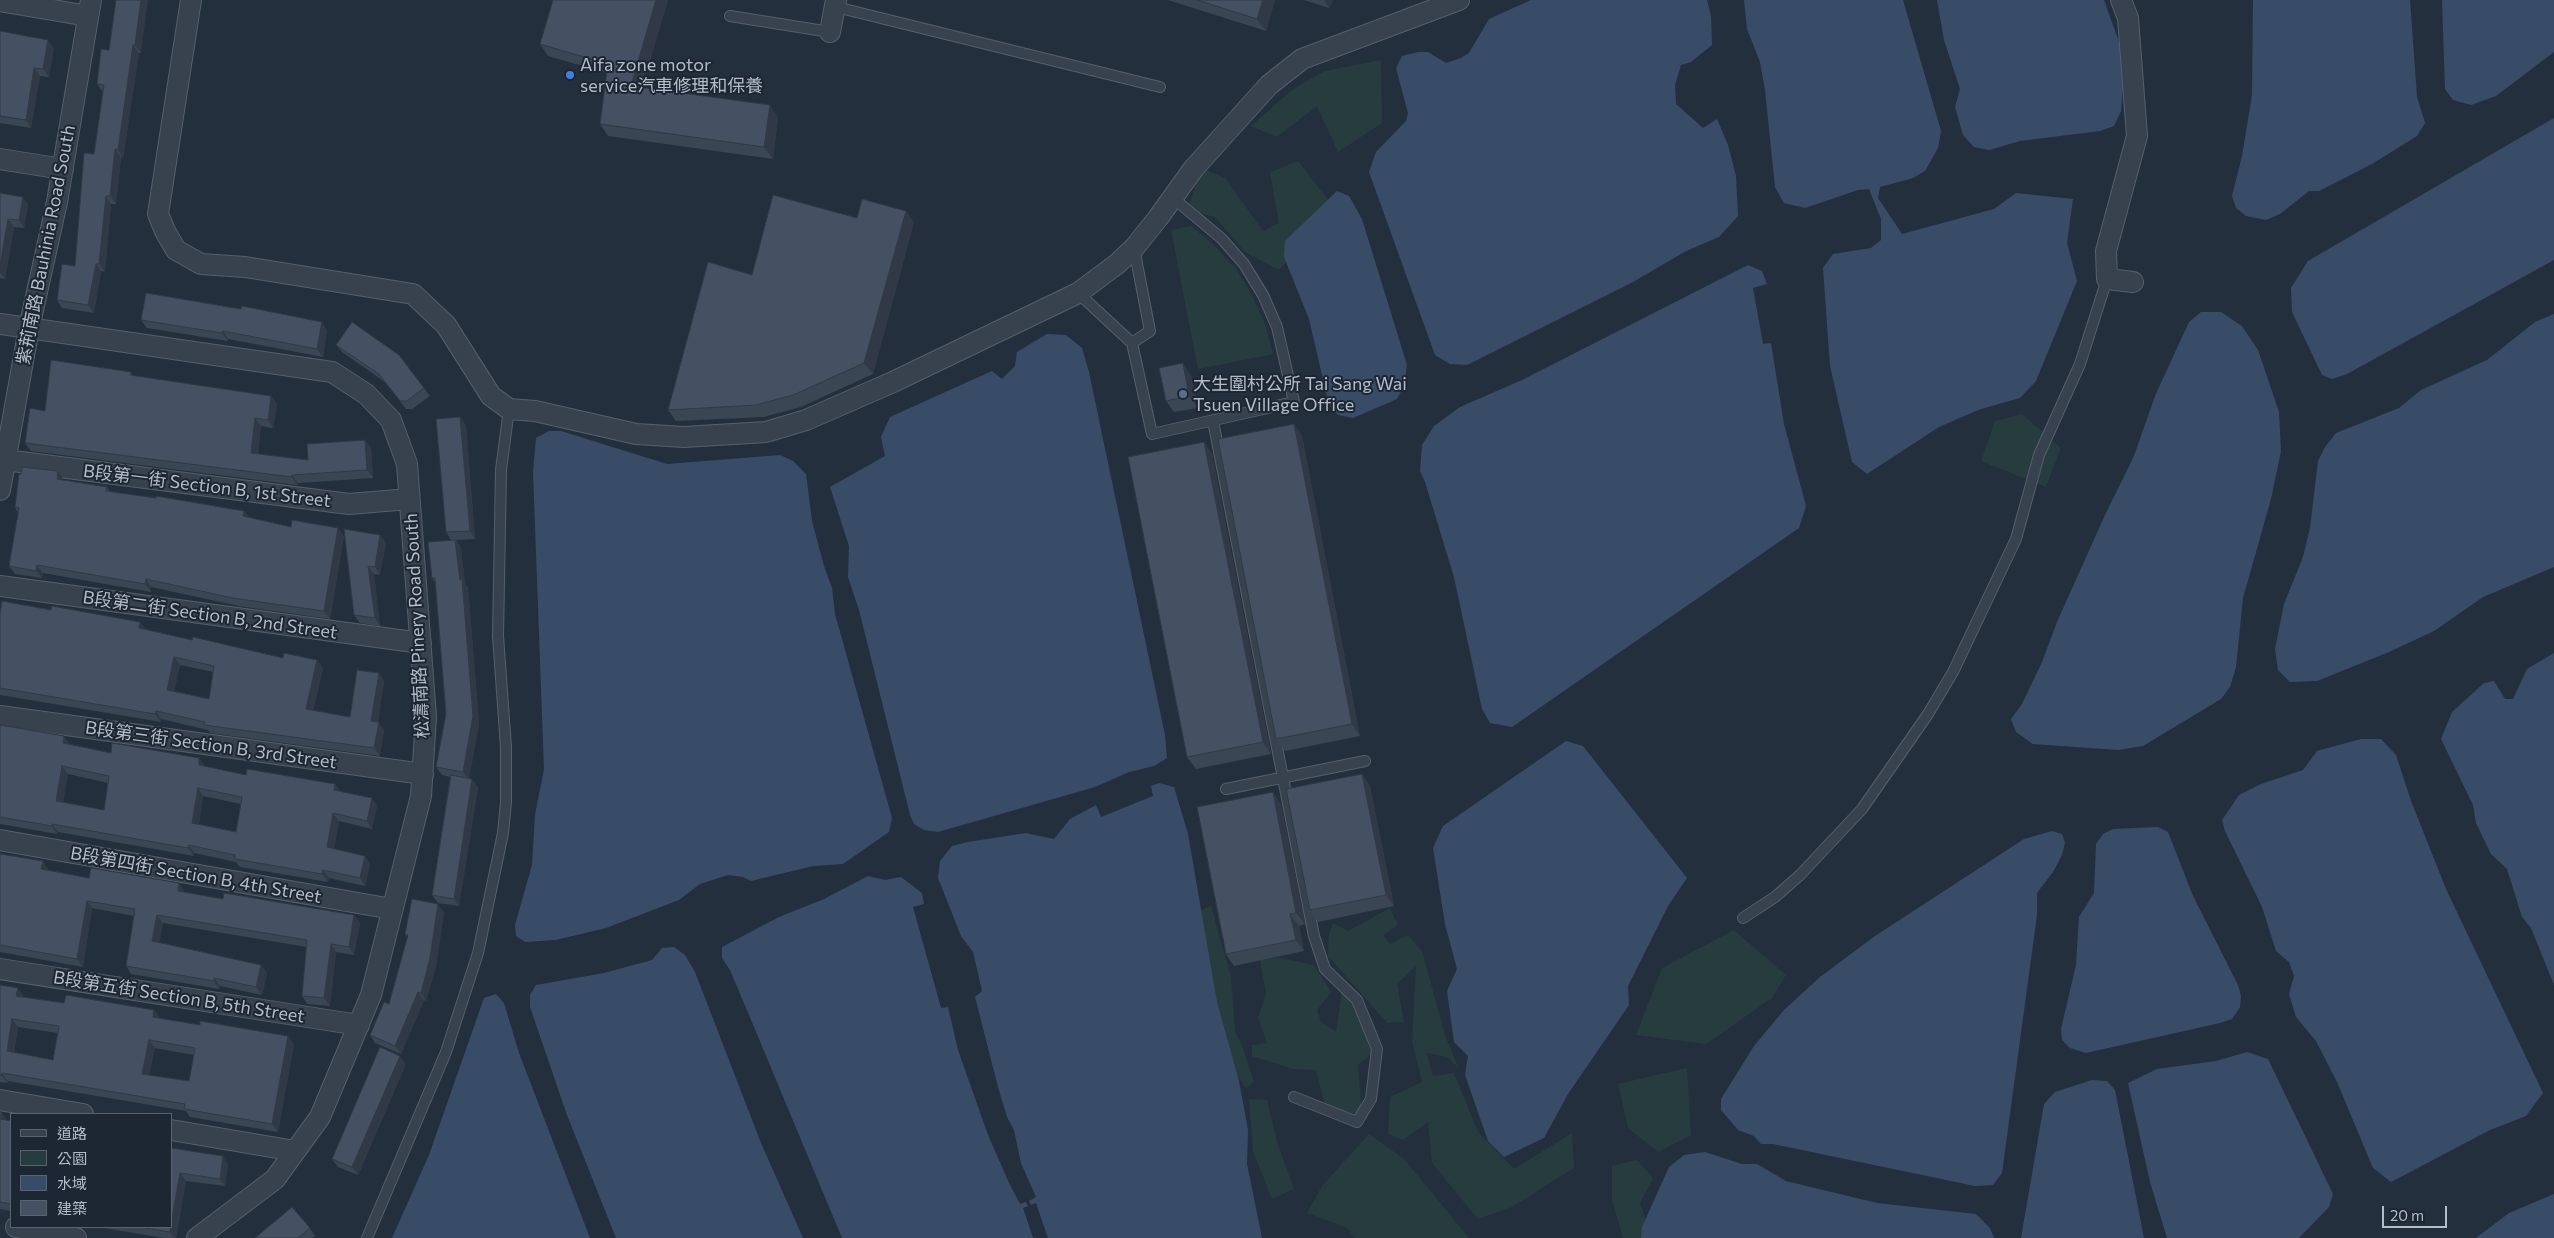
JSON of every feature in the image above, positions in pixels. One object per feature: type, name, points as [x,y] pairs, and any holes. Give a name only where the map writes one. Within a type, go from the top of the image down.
[{"type":"street","points":[[191,0],[158,214],[176,250],[201,264],[246,267],[413,294],[446,325],[492,396],[509,409],[535,411],[636,434],[684,437],[766,432],[806,420],[991,336],[1078,292],[1104,274],[1134,248],[1194,168],[1269,85],[1302,59],[1459,0]]},
{"type":"street","points":[[2121,0],[2128,18],[2137,136],[2106,251],[2107,279],[2133,282]]},
{"type":"street","points":[[0,1],[90,8]]},
{"type":"street","points":[[830,32],[836,4]]},
{"type":"street","name":"紫荊南路 Bauhinia Road South","points":[[0,490],[29,328],[62,169],[90,8]]},
{"type":"street","points":[[0,159],[62,169]]},
{"type":"street","name":"松濤南路 Pinery Road South","points":[[0,324],[332,372],[366,394],[391,420],[407,464],[426,717],[423,774],[421,796],[371,995],[320,1117],[274,1179],[197,1238]]},
{"type":"street","name":"B段第一街 Section B, 1st Street","points":[[5,460],[349,504],[410,499]]},
{"type":"street","name":"B段第二街 Section B, 2nd Street","points":[[0,586],[421,643]]},
{"type":"street","name":"B段第三街 Section B, 3rd Street","points":[[0,716],[423,774]]},
{"type":"street","name":"B段第四街 Section B, 4th Street","points":[[0,840],[392,909]]},
{"type":"street","name":"B段第五街 Section B, 5th Street","points":[[0,969],[358,1025]]},
{"type":"street","points":[[0,1100],[77,1113]]},
{"type":"street","points":[[172,1130],[295,1151]]},
{"type":"street","points":[[21,1228],[76,1238]]},
{"type":"lane","points":[[836,4],[1160,87]]},
{"type":"lane","points":[[730,16],[830,32]]},
{"type":"lane","points":[[1078,292],[1132,343],[1152,434],[1294,402],[1277,327],[1263,295],[1244,264],[1221,238],[1173,198]]},
{"type":"lane","points":[[1132,343],[1150,331],[1134,248]]},
{"type":"lane","points":[[1743,918],[1774,897],[1800,875],[1862,809],[1928,714],[1953,672],[2016,540],[2039,455],[2080,364],[2107,279]]},
{"type":"lane","points":[[367,1238],[446,1052],[478,953],[503,834],[506,802],[506,747],[498,636],[501,470],[509,409]]},
{"type":"lane","points":[[1212,421],[1314,936],[1325,969],[1357,1000],[1376,1049],[1371,1099],[1357,1122],[1294,1097]]},
{"type":"lane","points":[[1226,789],[1365,761]]},
{"type":"green space","points":[[1381,60],[1382,123],[1338,152],[1317,106],[1277,137],[1251,126],[1293,89],[1325,71]]},
{"type":"green space","points":[[1298,161],[1335,209],[1279,270],[1245,252],[1215,217],[1187,210],[1202,168],[1226,179],[1263,231],[1279,223],[1270,172]]},
{"type":"green space","points":[[1191,226],[1215,246],[1236,269],[1252,295],[1265,324],[1273,354],[1198,369],[1171,230]]},
{"type":"green space","points":[[2022,414],[2061,448],[2046,487],[1981,461],[1995,421]]},
{"type":"green space","points":[[1211,906],[1231,977],[1235,1032],[1242,1045],[1254,1082],[1246,1088],[1226,1060],[1195,912]]},
{"type":"green space","points":[[1390,908],[1398,925],[1383,935],[1390,944],[1408,935],[1422,951],[1445,1035],[1459,1069],[1448,1057],[1427,1053],[1433,1076],[1454,1073],[1478,1132],[1514,1169],[1572,1133],[1574,1168],[1512,1207],[1478,1219],[1432,1163],[1428,1122],[1403,1140],[1388,1134],[1390,1097],[1422,1082],[1412,1041],[1416,966],[1397,984],[1404,1022],[1387,1023],[1328,956],[1329,934],[1333,923],[1348,931]]},
{"type":"green space","points":[[1734,930],[1786,975],[1772,998],[1706,1044],[1636,1035],[1662,968]]},
{"type":"green space","points":[[1280,958],[1314,965],[1331,992],[1317,1010],[1321,1022],[1336,1032],[1342,990],[1361,1010],[1377,1049],[1358,1065],[1362,1114],[1326,1110],[1316,1070],[1293,1069],[1252,1056],[1252,1045],[1267,1043],[1258,1018],[1266,993],[1260,960]]},
{"type":"green space","points":[[1687,1068],[1691,1135],[1658,1152],[1628,1128],[1618,1084]]},
{"type":"green space","points":[[1249,1099],[1267,1100],[1278,1145],[1294,1189],[1272,1199],[1253,1151]]},
{"type":"green space","points":[[1369,1134],[1404,1159],[1469,1238],[1355,1238],[1347,1228],[1307,1213],[1322,1186]]},
{"type":"green space","points":[[1637,1160],[1653,1178],[1640,1203],[1652,1238],[1623,1238],[1612,1200],[1612,1166]]},
{"type":"water","points":[[1531,0],[1707,0],[1711,16],[1712,45],[1691,62],[1681,65],[1675,85],[1676,104],[1703,128],[1717,119],[1728,145],[1736,176],[1738,216],[1719,237],[1686,251],[1633,282],[1467,365],[1450,364],[1435,355],[1369,172],[1376,152],[1406,121],[1408,113],[1396,68],[1402,56],[1418,52],[1428,52],[1446,63],[1461,58],[1469,53],[1489,19]]},
{"type":"water","points":[[1744,0],[1903,0],[1941,131],[1938,148],[1925,171],[1913,178],[1880,187],[1878,198],[1902,234],[1994,209],[2016,193],[2073,199],[2067,243],[2077,281],[2036,381],[2020,398],[1978,410],[1939,427],[1867,474],[1852,462],[1830,366],[1823,268],[1833,254],[1871,248],[1881,240],[1881,219],[1869,189],[1858,190],[1805,208],[1784,203],[1775,187],[1765,90],[1760,62],[1747,29]]},
{"type":"water","points":[[1937,0],[2104,0],[2125,59],[2121,111],[2114,126],[2100,131],[2020,141],[1989,150],[1974,147],[1963,135],[1955,107],[1960,89],[1944,40]]},
{"type":"water","points":[[2253,0],[2410,0],[2417,97],[2425,123],[2417,136],[2372,164],[2319,191],[2309,191],[2280,214],[2266,220],[2246,216],[2236,208],[2232,196],[2242,156],[2252,95]]},
{"type":"water","points":[[2442,0],[2554,0],[2554,52],[2496,96],[2471,105],[2453,100],[2445,89]]},
{"type":"water","points":[[2554,118],[2554,260],[2347,374],[2332,379],[2322,375],[2292,312],[2291,288],[2308,261]]},
{"type":"water","points":[[1337,191],[1349,196],[1362,219],[1407,365],[1404,386],[1397,399],[1353,418],[1338,415],[1329,405],[1309,319],[1284,257],[1285,241]]},
{"type":"water","points":[[1748,265],[1762,271],[1767,284],[1753,288],[1763,344],[1771,343],[1784,424],[1806,506],[1799,528],[1512,727],[1490,723],[1482,709],[1454,577],[1420,471],[1422,445],[1434,426],[1460,407],[1522,380]]},
{"type":"water","points":[[2201,312],[2221,312],[2242,326],[2258,350],[2279,412],[2281,451],[2271,499],[2243,598],[2236,667],[2230,687],[2221,699],[2143,746],[2118,750],[2033,744],[2016,732],[2011,719],[2022,704],[2042,662],[2057,622],[2134,456],[2155,396],[2189,322]]},
{"type":"water","points":[[2554,314],[2554,567],[2483,597],[2434,631],[2389,652],[2317,681],[2290,682],[2278,670],[2275,649],[2284,604],[2303,557],[2310,528],[2318,461],[2325,447],[2336,433],[2399,408],[2421,390],[2487,360],[2535,322]]},
{"type":"water","points":[[1047,334],[1066,335],[1082,348],[1089,372],[1165,735],[1167,758],[1154,766],[1129,772],[1095,787],[938,832],[924,830],[914,824],[910,815],[859,610],[848,577],[849,546],[830,487],[885,456],[881,437],[890,417],[992,371],[1002,379],[1015,366],[1017,352]]},
{"type":"water","points":[[549,431],[561,431],[667,464],[780,455],[793,461],[806,474],[812,521],[832,588],[835,614],[892,818],[889,832],[843,864],[813,866],[751,881],[743,877],[728,875],[700,884],[679,900],[606,928],[556,940],[525,942],[516,936],[515,925],[532,865],[535,815],[544,769],[533,472],[536,438]]},
{"type":"water","points":[[2554,653],[2554,985],[2531,928],[2522,917],[2507,869],[2491,854],[2476,823],[2473,805],[2441,739],[2452,712],[2484,683],[2494,681],[2505,699],[2513,699],[2527,669]]},
{"type":"water","points":[[2361,739],[2381,739],[2396,755],[2411,801],[2446,889],[2543,1093],[2526,1116],[2490,1130],[2391,1182],[2373,1168],[2337,1082],[2316,1041],[2296,1017],[2289,994],[2294,976],[2289,962],[2276,951],[2262,907],[2225,831],[2222,820],[2239,795],[2261,784],[2303,770],[2317,751]]},
{"type":"water","points":[[1566,741],[1583,746],[1687,878],[1668,906],[1628,986],[1629,1005],[1568,1094],[1544,1138],[1504,1157],[1488,1141],[1465,1075],[1468,1056],[1454,1042],[1447,991],[1457,969],[1445,924],[1433,848],[1443,826]]},
{"type":"water","points":[[1159,783],[1174,787],[1188,834],[1217,1002],[1239,1081],[1248,1130],[1247,1164],[1262,1238],[1048,1238],[1036,1203],[1031,1205],[1029,1201],[1036,1197],[1021,1163],[1014,1130],[1007,1117],[998,1087],[975,997],[982,991],[973,952],[961,936],[938,878],[940,861],[952,846],[968,842],[1026,833],[1054,839],[1070,819],[1096,805],[1101,817],[1153,796],[1151,786]]},
{"type":"water","points":[[2158,827],[2168,832],[2193,896],[2238,985],[2241,996],[2240,1007],[2232,1019],[2220,1023],[2086,1053],[2070,1048],[2062,1040],[2061,1029],[2076,965],[2079,917],[2094,893],[2096,844],[2103,834],[2113,829]]},
{"type":"water","points":[[2052,831],[2062,834],[2065,843],[2062,855],[2053,872],[2037,893],[2037,915],[2002,1173],[1993,1185],[1975,1186],[1773,1144],[1761,1144],[1754,1136],[1738,1130],[1721,1110],[1721,1099],[1754,1046],[1784,1010],[1820,977],[1875,936],[2024,839]]},
{"type":"water","points":[[868,876],[885,880],[901,877],[922,893],[924,904],[913,907],[941,1008],[948,1007],[958,1050],[988,1135],[1009,1183],[1020,1204],[1026,1202],[1028,1206],[1023,1208],[1033,1238],[842,1238],[730,970],[722,958],[722,947],[779,917],[824,899]]},
{"type":"water","points":[[674,947],[685,955],[695,972],[761,1143],[803,1238],[616,1238],[567,1115],[530,1007],[530,995],[536,985],[604,973],[652,960],[662,948]]},
{"type":"water","points":[[496,994],[504,1003],[519,1053],[590,1238],[392,1238],[429,1155],[484,998]]},
{"type":"water","points":[[2247,1052],[2268,1059],[2333,1194],[2329,1207],[2299,1238],[2167,1238],[2150,1182],[2128,1083],[2157,1069],[2216,1061]]},
{"type":"water","points":[[2092,1080],[2107,1081],[2115,1090],[2144,1238],[2021,1238],[2044,1104],[2055,1092]]},
{"type":"water","points":[[1705,1152],[1742,1164],[1757,1164],[1786,1181],[1877,1203],[1976,1214],[1990,1228],[1994,1238],[1641,1238],[1642,1227],[1669,1167],[1684,1155]]},
{"type":"water","points":[[2554,1194],[2554,1238],[2476,1238],[2509,1213]]},
{"type":"building","points":[[116,0],[141,0],[118,150],[115,149],[110,196],[106,196],[99,264],[96,264],[88,305],[57,300],[62,264],[75,266],[84,153],[94,154],[104,85],[97,84],[101,49],[109,50]]},
{"type":"building","points":[[553,0],[656,0],[631,86],[770,105],[764,147],[600,124],[608,64],[540,44]]},
{"type":"building","points":[[1197,0],[1263,0],[1257,19]]},
{"type":"building","points":[[0,31],[48,40],[43,69],[34,68],[26,120],[0,116]]},
{"type":"building","points":[[0,193],[23,197],[19,220],[8,219],[0,266]]},
{"type":"building","points":[[773,195],[857,218],[862,199],[906,211],[864,363],[793,395],[756,405],[668,410],[708,262],[752,275]]},
{"type":"building","points":[[146,293],[241,309],[242,306],[322,322],[317,349],[223,331],[222,333],[141,320]]},
{"type":"building","points":[[352,322],[399,355],[424,388],[407,401],[400,401],[379,374],[336,345]]},
{"type":"building","points":[[51,360],[131,372],[130,375],[271,396],[268,420],[255,418],[251,453],[308,460],[307,444],[365,440],[367,470],[292,475],[292,477],[25,443],[30,408],[45,411]]},
{"type":"building","points":[[1183,363],[1189,396],[1166,401],[1159,368]]},
{"type":"building","points":[[460,417],[470,531],[446,532],[436,419]]},
{"type":"building","points":[[1294,424],[1352,724],[1276,739],[1218,439]]},
{"type":"building","points":[[1204,442],[1263,742],[1187,757],[1128,457]]},
{"type":"building","points":[[22,467],[58,471],[57,479],[107,487],[106,491],[156,498],[156,496],[244,511],[243,516],[291,527],[292,520],[338,528],[324,611],[233,598],[146,579],[145,584],[37,565],[36,571],[9,566],[19,508],[15,507],[19,474],[21,474]]},
{"type":"building","points":[[344,529],[380,535],[375,567],[368,566],[375,618],[354,615]]},
{"type":"building","points":[[455,540],[460,580],[462,579],[473,716],[463,772],[436,767],[446,714],[435,578],[432,578],[428,542]]},
{"type":"building","points":[[2,601],[51,610],[52,606],[140,622],[139,628],[192,640],[193,637],[283,658],[284,653],[317,660],[306,709],[350,717],[357,670],[379,673],[371,721],[379,722],[374,748],[204,725],[205,722],[156,711],[155,714],[0,688],[0,613]],"holes":[[[174,657],[214,666],[209,699],[167,690]]]},
{"type":"building","points":[[0,725],[64,736],[63,743],[111,753],[112,743],[199,758],[199,765],[246,775],[247,769],[335,784],[334,790],[372,798],[367,821],[333,813],[327,847],[365,856],[360,878],[323,870],[322,874],[235,859],[235,855],[189,845],[188,848],[52,824],[52,826],[0,817]],"holes":[[[62,766],[109,776],[104,810],[56,801]],[[198,788],[242,797],[236,832],[192,823]]]},
{"type":"building","points":[[1362,774],[1386,895],[1310,910],[1286,789]]},
{"type":"building","points":[[451,775],[472,779],[454,899],[432,895]]},
{"type":"building","points":[[1273,792],[1296,913],[1290,914],[1296,940],[1226,954],[1197,807]]},
{"type":"building","points":[[0,854],[43,861],[41,869],[89,878],[91,868],[179,883],[178,891],[223,899],[224,893],[354,915],[349,947],[331,944],[324,998],[302,996],[307,940],[157,915],[152,941],[261,965],[256,987],[214,978],[214,981],[126,966],[135,909],[87,901],[77,959],[0,945]]},
{"type":"building","points":[[412,899],[438,904],[430,958],[421,993],[418,992],[395,1046],[370,1035],[384,1002],[389,1004],[408,935],[405,934]]},
{"type":"building","points":[[0,985],[18,988],[16,996],[64,1003],[66,995],[154,1010],[153,1017],[200,1025],[200,1021],[288,1036],[272,1124],[184,1109],[185,1104],[2,1073],[0,1075]],"holes":[[[12,1019],[59,1026],[53,1060],[7,1051]],[[149,1040],[195,1048],[189,1081],[142,1074]]]},
{"type":"building","points":[[380,1047],[400,1056],[352,1167],[332,1159]]},
{"type":"building","points":[[0,1119],[10,1121],[10,1204],[0,1202]]},
{"type":"building","points":[[172,1148],[223,1156],[220,1179],[180,1173],[172,1218]]},
{"type":"building","points":[[292,1207],[310,1228],[298,1238],[255,1238]]},
{"type":"building","points":[[145,1228],[171,1228],[170,1232]]},
{"type":"place","name":"Aifa zone motor service汽車修理和保養","points":[[570,75]]},
{"type":"place","name":"大生圍村公所 Tai Sang Wai Tsuen Village Office","points":[[1183,394]]}]
